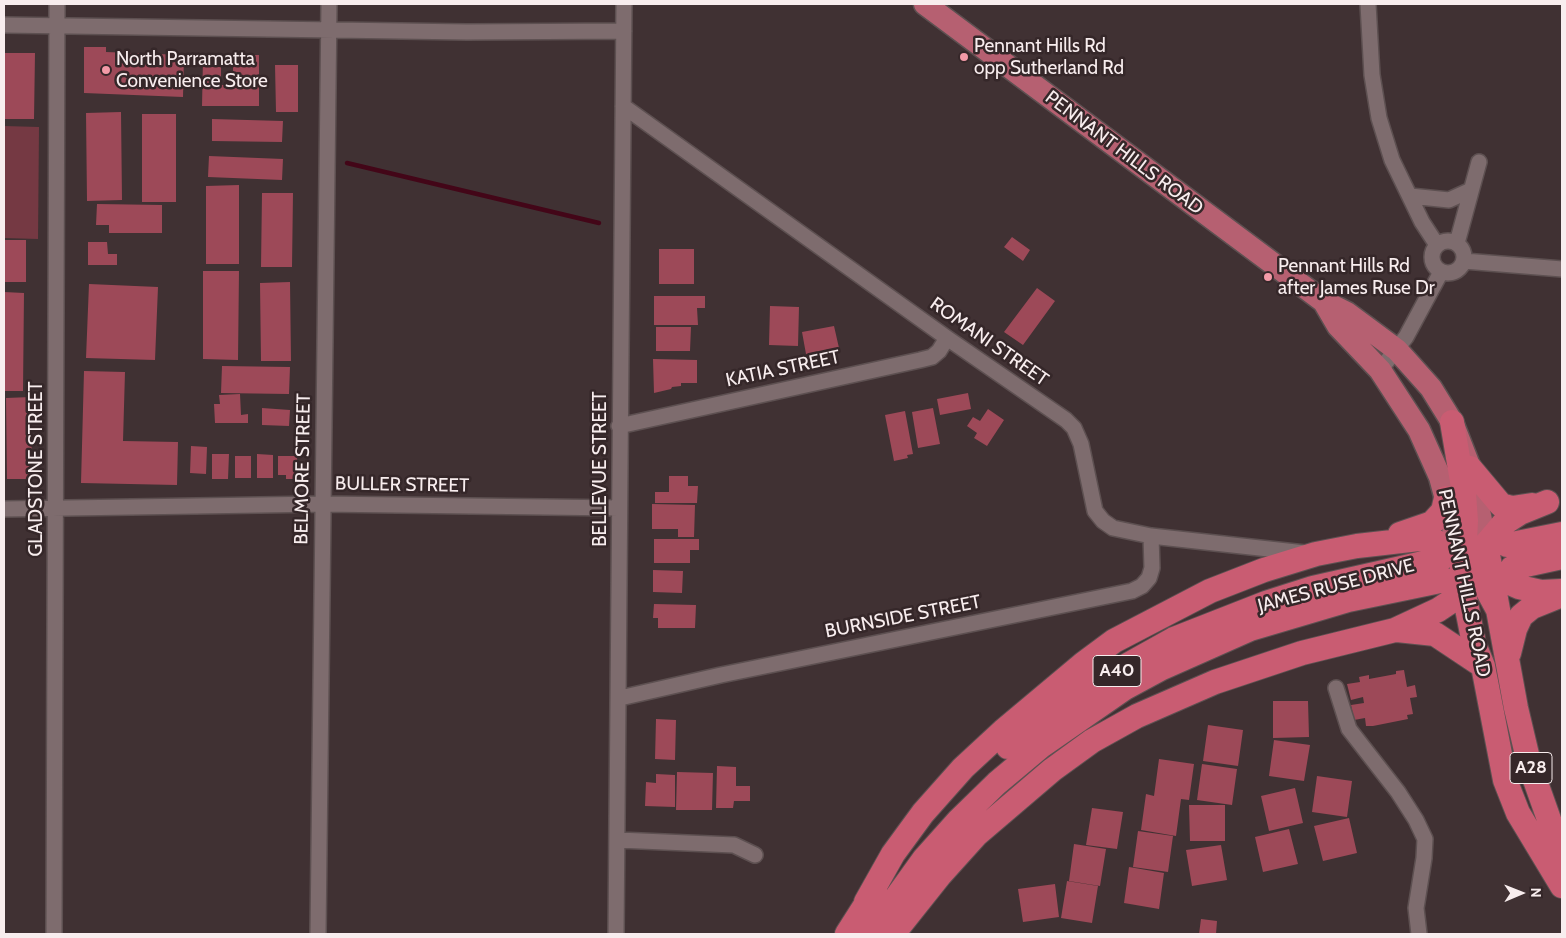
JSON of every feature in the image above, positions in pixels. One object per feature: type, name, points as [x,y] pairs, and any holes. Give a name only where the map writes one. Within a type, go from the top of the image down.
[{"type":"highway","points":[[1452,422],[1474,563]]},
{"type":"highway","points":[[1470,468],[1495,500],[1505,506],[1516,508],[1554,500]]},
{"type":"highway","points":[[1357,546],[1432,523],[1443,511],[1446,498]]},
{"type":"highway","points":[[893,934],[940,875],[977,834],[1052,770],[1092,741],[1178,697],[1215,682],[1302,653],[1395,630],[1438,610],[1452,600],[1474,563],[1511,518],[1554,500]]},
{"type":"highway","name":"JAMES RUSE DRIVE","points":[[870,934],[924,860],[959,820],[990,789],[1040,747],[1125,688],[1162,668],[1250,629],[1474,563],[1562,534]]},
{"type":"highway","points":[[866,902],[893,854],[923,813],[963,768],[1042,696],[1082,664],[1114,642],[1210,591],[1264,570],[1316,554],[1357,546],[1419,539],[1442,544],[1474,563],[1526,589],[1541,592],[1562,590]]},
{"type":"highway","name":"JAMES RUSE DRIVE","points":[[847,934],[866,902],[922,832],[972,777],[1047,716],[1098,682],[1174,639],[1266,603],[1313,588],[1474,563],[1562,557]]},
{"type":"highway","name":"PENNANT HILLS ROAD","points":[[1474,563],[1497,608],[1529,763],[1562,856]]},
{"type":"highway","name":"A28","points":[[1474,563],[1477,593],[1486,641],[1482,666]]},
{"type":"highway","name":"A28","points":[[1507,662],[1515,629],[1522,616],[1536,605],[1562,595]]},
{"type":"highway","points":[[1395,630],[1434,634],[1482,666]]},
{"type":"highway","name":"PENNANT HILLS ROAD","points":[[1482,666],[1499,754],[1511,796],[1518,813],[1562,886]]},
{"type":"main road","name":"PENNANT HILLS ROAD","points":[[925,4],[1323,301],[1347,313],[1397,350],[1431,388],[1452,422],[1470,468],[1474,563]]},
{"type":"main road","name":"PENNANT HILLS ROAD","points":[[1323,301],[1338,326],[1380,370],[1419,430],[1432,456],[1453,526],[1474,563]]},
{"type":"street","name":"GLADSTONE STREET","points":[[54,934],[57,4]]},
{"type":"street","name":"BELMORE STREET","points":[[318,934],[330,4]]},
{"type":"street","name":"BELLEVUE STREET","points":[[616,934],[620,698],[619,426],[624,4]]},
{"type":"street","points":[[1368,4],[1372,75],[1378,118],[1392,160],[1422,222],[1437,245]]},
{"type":"street","points":[[4,25],[330,30],[624,31]]},
{"type":"street","name":"ROMANI STREET","points":[[623,106],[947,338],[1066,420],[1074,428],[1080,444],[1095,511],[1103,521],[1113,528],[1151,536],[1316,554]]},
{"type":"street","points":[[1456,243],[1479,162]]},
{"type":"street","points":[[1410,196],[1449,200],[1471,190]]},
{"type":"street","points":[[1447,240],[1456,243],[1463,251],[1464,261],[1461,266],[1452,273],[1441,272],[1433,264],[1432,259],[1437,245],[1447,240]]},
{"type":"street","points":[[1464,261],[1562,269]]},
{"type":"street","points":[[1380,370],[1397,350],[1441,272]]},
{"type":"street","name":"KATIA STREET","points":[[619,426],[932,357],[939,351],[947,338]]},
{"type":"street","name":"BULLER STREET","points":[[4,509],[323,504],[619,508]]},
{"type":"street","name":"BURNSIDE STREET","points":[[620,698],[721,675],[1132,592],[1142,586],[1149,578],[1152,568],[1151,536]]},
{"type":"street","points":[[1336,688],[1349,730],[1398,792],[1425,839],[1416,908],[1419,934]]},
{"type":"street","points":[[618,840],[734,845],[755,856]]},
{"type":"shaded area","points":[[4,126],[39,127],[38,239],[4,238]]},
{"type":"building","points":[[84,47],[106,47],[106,52],[184,55],[183,97],[84,93]]},
{"type":"building","points":[[4,53],[35,53],[34,119],[4,119]]},
{"type":"building","points":[[233,55],[259,55],[259,106],[202,106],[203,58],[221,58],[221,85],[233,85]]},
{"type":"building","points":[[275,65],[298,65],[298,112],[276,112]]},
{"type":"building","points":[[121,112],[122,200],[87,201],[86,113]]},
{"type":"building","points":[[142,114],[176,114],[176,202],[142,202]]},
{"type":"building","points":[[212,119],[283,121],[282,142],[212,141]]},
{"type":"building","points":[[209,156],[283,159],[282,180],[208,177]]},
{"type":"building","points":[[239,185],[239,264],[206,264],[206,186]]},
{"type":"building","points":[[262,193],[293,193],[292,267],[261,267]]},
{"type":"building","points":[[97,204],[162,205],[162,233],[109,233],[109,225],[96,225]]},
{"type":"building","points":[[1012,237],[1030,250],[1023,261],[1004,247]]},
{"type":"building","points":[[4,240],[26,240],[26,282],[4,282]]},
{"type":"building","points":[[88,242],[107,242],[108,254],[117,254],[117,265],[88,265]]},
{"type":"building","points":[[659,249],[694,249],[694,284],[659,284]]},
{"type":"building","points":[[203,271],[239,271],[238,360],[203,359]]},
{"type":"building","points":[[290,282],[291,361],[261,361],[260,283]]},
{"type":"building","points":[[89,284],[158,287],[155,360],[86,358]]},
{"type":"building","points":[[1037,288],[1055,301],[1023,345],[1004,332]]},
{"type":"building","points":[[4,292],[24,293],[23,391],[4,391]]},
{"type":"building","points":[[654,296],[705,296],[705,308],[697,308],[698,325],[654,325]]},
{"type":"building","points":[[770,306],[799,307],[798,346],[769,345]]},
{"type":"building","points":[[834,326],[839,348],[806,354],[802,332]]},
{"type":"building","points":[[656,327],[691,327],[690,351],[656,351]]},
{"type":"building","points":[[653,359],[697,360],[697,383],[681,383],[681,386],[654,393]]},
{"type":"building","points":[[222,366],[290,367],[289,394],[221,393]]},
{"type":"building","points":[[84,371],[125,372],[123,441],[178,442],[177,485],[81,483]]},
{"type":"building","points":[[968,393],[971,409],[940,415],[937,399]]},
{"type":"building","points":[[240,394],[241,415],[248,414],[248,423],[215,423],[214,404],[220,404],[219,395]]},
{"type":"building","points":[[31,397],[32,479],[7,479],[6,398]]},
{"type":"building","points":[[262,408],[290,410],[289,426],[262,425]]},
{"type":"building","points":[[933,408],[940,444],[918,448],[912,412]]},
{"type":"building","points":[[988,409],[1004,420],[987,446],[974,438],[977,433],[967,426],[973,417],[980,421]]},
{"type":"building","points":[[905,411],[913,454],[907,455],[908,458],[894,461],[885,415]]},
{"type":"building","points":[[191,446],[207,447],[206,474],[190,473]]},
{"type":"building","points":[[212,454],[229,454],[228,479],[212,479]]},
{"type":"building","points":[[257,454],[273,455],[273,478],[257,478]]},
{"type":"building","points":[[235,456],[251,456],[251,478],[235,478]]},
{"type":"building","points":[[278,456],[297,456],[298,479],[286,479],[286,475],[278,475]]},
{"type":"building","points":[[669,476],[688,476],[688,486],[698,486],[697,503],[655,503],[655,492],[669,492]]},
{"type":"building","points":[[652,504],[695,505],[694,537],[678,537],[678,529],[652,529]]},
{"type":"building","points":[[654,539],[699,539],[699,550],[690,550],[690,563],[654,563]]},
{"type":"building","points":[[653,570],[683,571],[682,593],[653,592]]},
{"type":"building","points":[[654,604],[696,605],[695,628],[658,628],[658,618],[653,618]]},
{"type":"building","points":[[1404,670],[1407,687],[1415,685],[1417,697],[1410,698],[1413,714],[1407,715],[1408,719],[1373,726],[1366,726],[1365,718],[1354,720],[1351,705],[1364,703],[1363,697],[1351,700],[1347,684],[1360,682],[1359,677],[1369,675],[1369,679],[1396,674],[1396,671]]},
{"type":"building","points":[[1273,701],[1308,701],[1309,737],[1273,738]]},
{"type":"building","points":[[656,719],[676,720],[675,760],[655,759]]},
{"type":"building","points":[[1208,725],[1243,730],[1238,766],[1203,761]]},
{"type":"building","points":[[1274,740],[1310,745],[1304,781],[1269,776]]},
{"type":"building","points":[[1159,759],[1194,764],[1189,800],[1181,799],[1176,836],[1141,830],[1146,794],[1154,796]]},
{"type":"building","points":[[1202,764],[1237,769],[1232,805],[1197,800]]},
{"type":"building","points":[[717,766],[736,767],[736,786],[750,786],[750,801],[734,801],[733,808],[716,808]]},
{"type":"building","points":[[677,772],[713,773],[712,810],[676,810]]},
{"type":"building","points":[[656,774],[675,775],[675,807],[645,806],[646,782],[656,783]]},
{"type":"building","points":[[1317,776],[1352,781],[1347,817],[1312,812]]},
{"type":"building","points":[[1295,788],[1303,823],[1269,831],[1261,796]]},
{"type":"building","points":[[1189,805],[1225,805],[1225,841],[1190,841]]},
{"type":"building","points":[[1092,808],[1123,812],[1117,849],[1086,845]]},
{"type":"building","points":[[1349,818],[1357,853],[1323,861],[1314,826]]},
{"type":"building","points":[[1289,829],[1298,864],[1263,872],[1255,837]]},
{"type":"building","points":[[1138,831],[1173,836],[1168,872],[1133,867]]},
{"type":"building","points":[[1074,844],[1106,849],[1100,886],[1069,881]]},
{"type":"building","points":[[1221,845],[1227,880],[1192,886],[1186,850]]},
{"type":"building","points":[[1129,867],[1164,873],[1159,909],[1124,903]]},
{"type":"building","points":[[1067,881],[1098,886],[1092,923],[1061,918]]},
{"type":"building","points":[[1055,884],[1059,917],[1023,922],[1018,889]]},
{"type":"building","points":[[1201,919],[1217,921],[1216,934],[1199,934]]},
{"type":"waterway","points":[[347,163],[599,223]]},
{"type":"place","name":"Pennant Hills Rd opp Sutherland Rd","points":[[964,57]]},
{"type":"place","name":"North Parramatta Convenience Store","points":[[106,70]]},
{"type":"place","name":"Pennant Hills Rd after James Ruse Dr","points":[[1268,277]]}]
